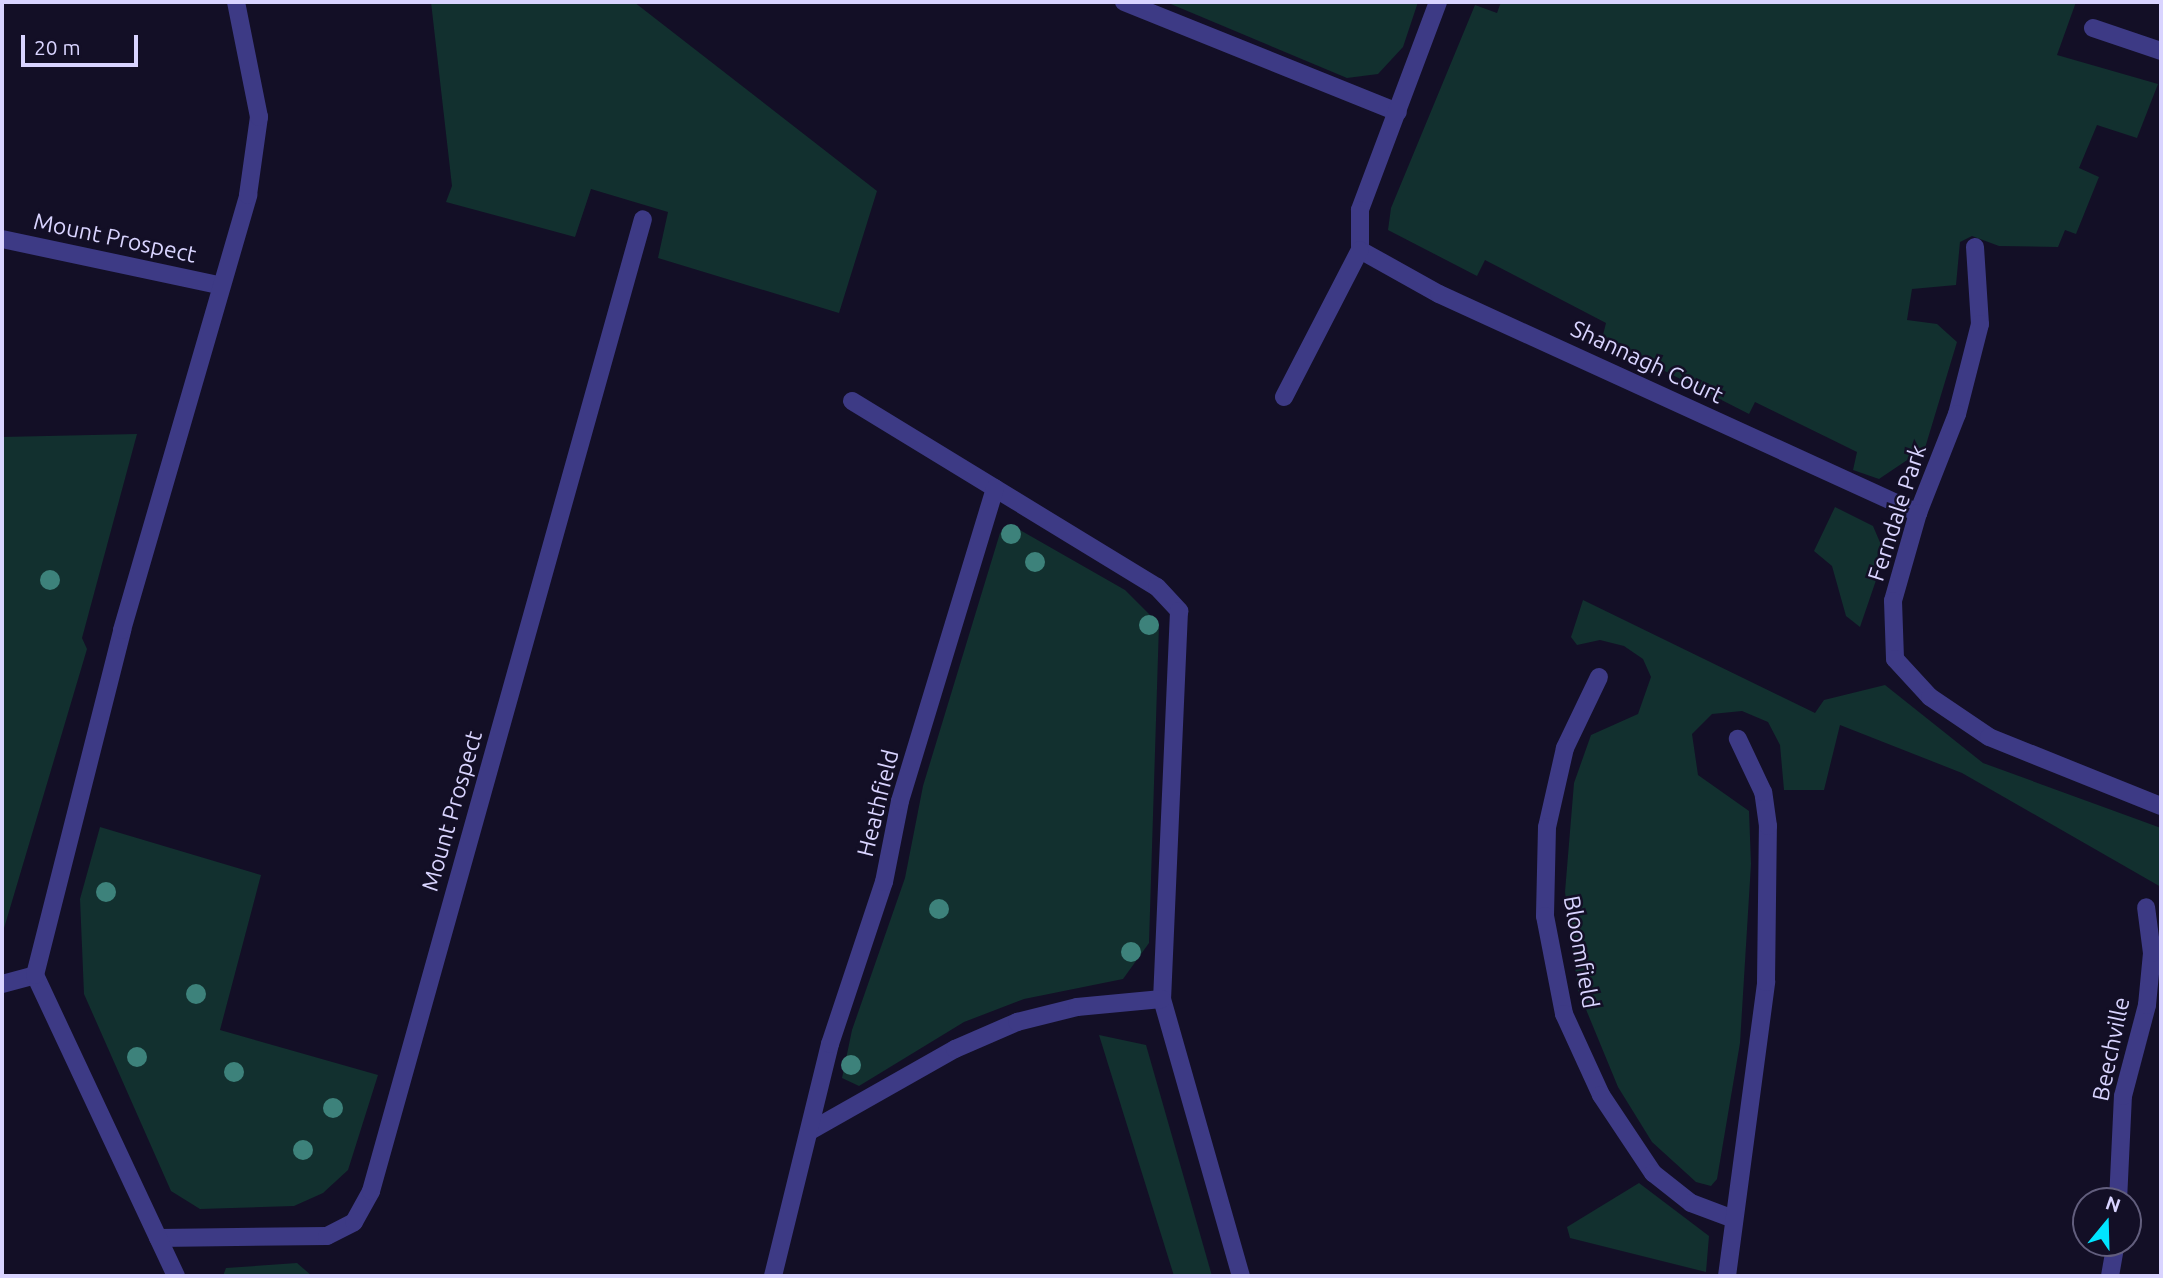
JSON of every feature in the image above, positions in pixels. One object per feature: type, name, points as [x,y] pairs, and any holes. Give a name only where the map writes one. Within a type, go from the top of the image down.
[{"type":"street","name":"Mount Prospect","points":[[36,975],[218,285],[248,195],[260,117],[236,2]]},
{"type":"street","points":[[1124,2],[1398,112]]},
{"type":"street","points":[[1284,397],[1360,250],[1360,210],[1438,2]]},
{"type":"street","points":[[2093,27],[2161,51]]},
{"type":"street","name":"Mount Prospect","points":[[159,1238],[327,1237],[354,1222],[371,1191],[643,219]]},
{"type":"street","name":"Mount Prospect","points":[[2,239],[218,285]]},
{"type":"street","name":"Ferndale Park","points":[[1975,247],[1980,324],[1957,414],[1918,513],[1893,601],[1895,659],[1930,697],[1989,737],[2161,806]]},
{"type":"street","name":"Shannagh Court","points":[[1360,250],[1439,294],[1918,513]]},
{"type":"street","points":[[852,401],[1157,587],[1178,611],[1161,999],[1241,1276]]},
{"type":"street","name":"Heathfield","points":[[773,1276],[810,1131],[995,488]]},
{"type":"street","name":"Bloomfield","points":[[1599,677],[1565,748],[1546,827],[1545,916],[1564,1014],[1601,1095],[1653,1173],[1691,1203],[1731,1218]]},
{"type":"street","points":[[1727,1276],[1731,1218],[1766,982],[1768,878],[1763,792],[1738,739]]},
{"type":"street","name":"Beechville","points":[[2119,1187],[2123,1096],[2147,1005],[2152,953],[2146,907]]},
{"type":"street","points":[[2,984],[36,975],[176,1276]]},
{"type":"street","points":[[810,1131],[1017,1022],[1077,1007],[1161,999]]},
{"type":"street","points":[[2110,1276],[2113,1257]]},
{"type":"green space","points":[[431,2],[634,2],[877,191],[839,313],[658,258],[668,212],[591,189],[575,237],[446,202],[452,186]]},
{"type":"green space","points":[[1166,2],[1418,2],[1403,47],[1378,74],[1347,78]]},
{"type":"green space","points":[[1501,2],[2076,2],[2057,55],[2158,84],[2137,138],[2097,125],[2079,168],[2099,177],[2076,234],[2065,230],[2058,247],[1999,246],[1972,236],[1960,242],[1956,285],[1912,289],[1907,320],[1937,324],[1957,342],[1925,448],[1879,479],[1853,470],[1857,452],[1755,402],[1749,414],[1602,339],[1606,323],[1485,260],[1477,276],[1388,230],[1391,208],[1475,5],[1497,13]]},
{"type":"green space","points":[[137,434],[82,638],[87,649],[2,935],[2,437]]},
{"type":"green space","points":[[1835,507],[1873,526],[1885,554],[1860,627],[1846,616],[1832,566],[1814,551]]},
{"type":"green space","points":[[1011,525],[1125,590],[1159,624],[1149,943],[1123,979],[1024,999],[964,1022],[859,1086],[842,1078],[852,1030],[905,878],[923,786],[1000,533]]},
{"type":"green space","points":[[1583,600],[1815,713],[1824,700],[1885,685],[1983,763],[2161,828],[2161,887],[1962,773],[1840,725],[1824,790],[1784,790],[1780,745],[1768,722],[1742,711],[1712,714],[1692,734],[1698,775],[1749,811],[1751,864],[1740,1043],[1717,1179],[1711,1186],[1696,1182],[1652,1142],[1618,1087],[1578,990],[1565,892],[1574,783],[1591,735],[1638,714],[1651,677],[1643,659],[1624,646],[1600,640],[1577,645],[1571,637]]},
{"type":"green space","points":[[100,827],[261,875],[220,1030],[378,1075],[348,1170],[323,1193],[294,1206],[200,1209],[171,1191],[84,994],[80,899]]},
{"type":"green space","points":[[1099,1035],[1146,1045],[1212,1276],[1174,1276]]},
{"type":"green space","points":[[1639,1183],[1709,1236],[1706,1272],[1570,1238],[1567,1227]]},
{"type":"green space","points":[[297,1263],[312,1276],[223,1276],[226,1268]]}]
